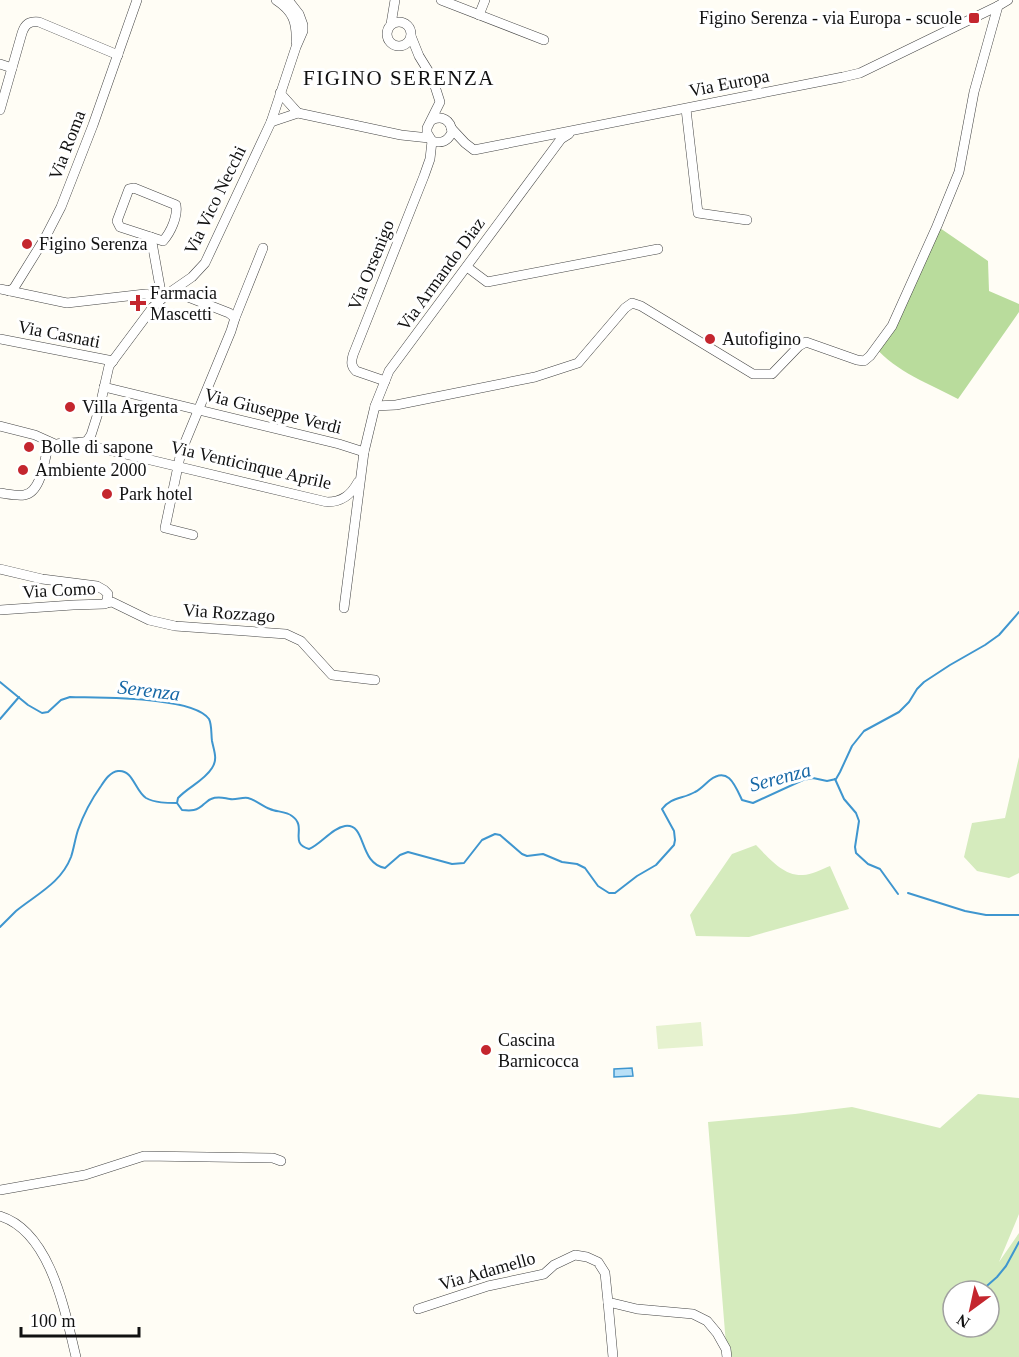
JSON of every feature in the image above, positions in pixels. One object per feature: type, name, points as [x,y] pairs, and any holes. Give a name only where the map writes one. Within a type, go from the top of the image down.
[{"type":"street","name":"Via Roma","points":[[5,290],[14,288],[61,207],[137,0]]},
{"type":"street","name":"Via Vico Necchi","points":[[276,0],[293,17],[296,26],[296,47]]},
{"type":"street","name":"Via Vico Necchi","points":[[87,441],[99,410],[109,366],[153,307],[197,273],[205,262],[271,122],[303,31],[299,14],[288,0]]},
{"type":"street","points":[[441,0],[544,40]]},
{"type":"street","points":[[479,15],[485,0]]},
{"type":"street","name":"Via Europa","points":[[474,150],[860,73],[1008,0]]},
{"type":"street","points":[[271,122],[298,113],[400,135],[450,137],[449,124],[432,77],[419,56],[411,31],[404,23],[395,2]]},
{"type":"street","points":[[395,2],[387,38],[392,44],[401,46],[419,56]]},
{"type":"street","points":[[375,406],[396,405],[535,377],[578,363],[625,308],[633,303],[753,374],[772,374],[799,346],[806,342],[864,361],[892,326],[937,226],[958,172],[974,92],[998,6]]},
{"type":"street","points":[[0,110],[24,26],[28,23],[33,21],[49,26],[118,55]]},
{"type":"street","points":[[391,24],[404,23]]},
{"type":"street","points":[[401,46],[406,44],[411,36]]},
{"type":"street","points":[[0,64],[12,68]]},
{"type":"street","points":[[280,93],[298,113]]},
{"type":"street","points":[[435,135],[440,102]]},
{"type":"street","points":[[686,109],[698,213],[747,220]]},
{"type":"street","points":[[435,135],[435,118],[441,118],[474,150]]},
{"type":"street","name":"Via Armando Diaz","points":[[344,608],[364,452],[375,406],[389,371],[546,159],[561,140],[573,131]]},
{"type":"street","points":[[435,135],[474,150]]},
{"type":"street","name":"Via Orsenigo","points":[[385,381],[356,371],[351,362],[430,159],[435,135]]},
{"type":"street","points":[[540,138],[546,144],[546,159]]},
{"type":"street","points":[[134,188],[176,205],[177,211],[168,235],[163,241],[152,237],[120,226],[117,221],[129,189],[134,188]]},
{"type":"street","points":[[5,290],[67,303],[145,294],[162,298],[152,237]]},
{"type":"street","points":[[193,536],[165,528],[178,467],[263,248]]},
{"type":"street","points":[[467,267],[487,282],[658,249]]},
{"type":"street","points":[[176,289],[183,295],[229,313],[235,318]]},
{"type":"street","name":"Via Casnati","points":[[0,339],[112,361]]},
{"type":"street","name":"Via Giuseppe Verdi","points":[[104,387],[364,452]]},
{"type":"street","points":[[0,437],[1,426],[35,435],[55,444],[87,441]]},
{"type":"street","name":"Via Venticinque Aprile","points":[[87,441],[96,447],[327,502],[343,499],[356,486],[362,475]]},
{"type":"street","points":[[0,493],[24,495],[35,490],[47,451],[55,444]]},
{"type":"street","points":[[327,502],[356,508]]},
{"type":"street","name":"Via Como","points":[[0,569],[42,579],[97,586],[108,594],[105,604],[0,610]]},
{"type":"street","name":"Via Rozzago","points":[[106,603],[112,602],[149,620],[175,627],[286,634],[301,641],[333,675],[375,680]]},
{"type":"street","points":[[0,1190],[85,1175],[144,1156],[273,1158],[281,1161]]},
{"type":"street","points":[[0,1215],[16,1224],[35,1242],[61,1296],[76,1357]]},
{"type":"street","name":"Via Adamello","points":[[418,1309],[488,1286],[544,1274],[555,1265],[575,1255],[587,1257],[601,1268],[609,1302]]},
{"type":"street","points":[[613,1357],[609,1302],[637,1309],[693,1314],[707,1321],[717,1333],[727,1353]]},
{"type":"green space","points":[[937,226],[988,261],[989,291],[1019,304],[1019,312],[958,399],[893,364],[875,347],[892,326]]},
{"type":"green space","points":[[1019,757],[1019,873],[1009,878],[977,871],[964,857],[972,823],[1005,818]]},
{"type":"green space","points":[[756,845],[777,865],[796,875],[809,874],[830,866],[849,909],[749,937],[696,936],[690,915],[732,854]]},
{"type":"green space","points":[[701,1022],[703,1046],[658,1049],[656,1026]]},
{"type":"green space","points":[[978,1094],[1019,1098],[1019,1214],[999,1262],[1019,1233],[1019,1357],[727,1357],[708,1122],[852,1107],[940,1128]]},
{"type":"water","points":[[632,1068],[633,1076],[614,1077],[614,1069]]},
{"type":"waterway","name":"Serenza","points":[[0,682],[28,705],[42,713],[48,712],[61,700],[70,697],[165,702],[200,711],[210,721],[215,761],[205,777],[178,798],[177,803],[182,810],[196,809],[216,798],[248,798],[270,809],[292,816],[298,825],[300,843],[309,849],[340,827],[352,827],[357,831],[370,859],[376,865],[385,868],[400,855],[408,852],[452,864],[464,863],[482,840],[495,834],[500,835],[527,856],[543,854],[562,862],[577,864],[585,868],[598,886],[609,893],[615,893],[656,865],[674,845],[674,831],[662,809],[669,802],[695,792],[716,776],[722,775],[730,779],[742,800],[753,803],[803,780],[836,779],[852,746],[864,731],[899,712],[924,682],[999,635],[1019,612]]},
{"type":"waterway","points":[[0,719],[19,697]]},
{"type":"waterway","points":[[0,927],[16,911],[55,881],[67,866],[88,807],[104,781],[113,773],[118,771],[127,773],[142,795],[150,800],[177,803]]},
{"type":"waterway","points":[[835,779],[844,799],[856,813],[859,821],[856,853],[868,864],[880,869],[898,894]]},
{"type":"waterway","points":[[908,893],[965,911],[986,915],[1019,915]]},
{"type":"waterway","points":[[995,1279],[1006,1266],[1019,1242]]},
{"type":"place","name":"Figino Serenza - via Europa - scuole","points":[[974,18]]},
{"type":"place","name":"Figino Serenza","points":[[27,244]]},
{"type":"place","name":"Farmacia Mascetti","points":[[138,303]]},
{"type":"place","name":"Autofigino","points":[[710,339]]},
{"type":"place","name":"Villa Argenta","points":[[70,407]]},
{"type":"place","name":"Bolle di sapone","points":[[29,447]]},
{"type":"place","name":"Ambiente 2000","points":[[23,470]]},
{"type":"place","name":"Park hotel","points":[[107,494]]},
{"type":"place","name":"Cascina Barnicocca","points":[[486,1050]]},
{"type":"district","name":"FIGINO SERENZA","points":[[399,78]]}]
